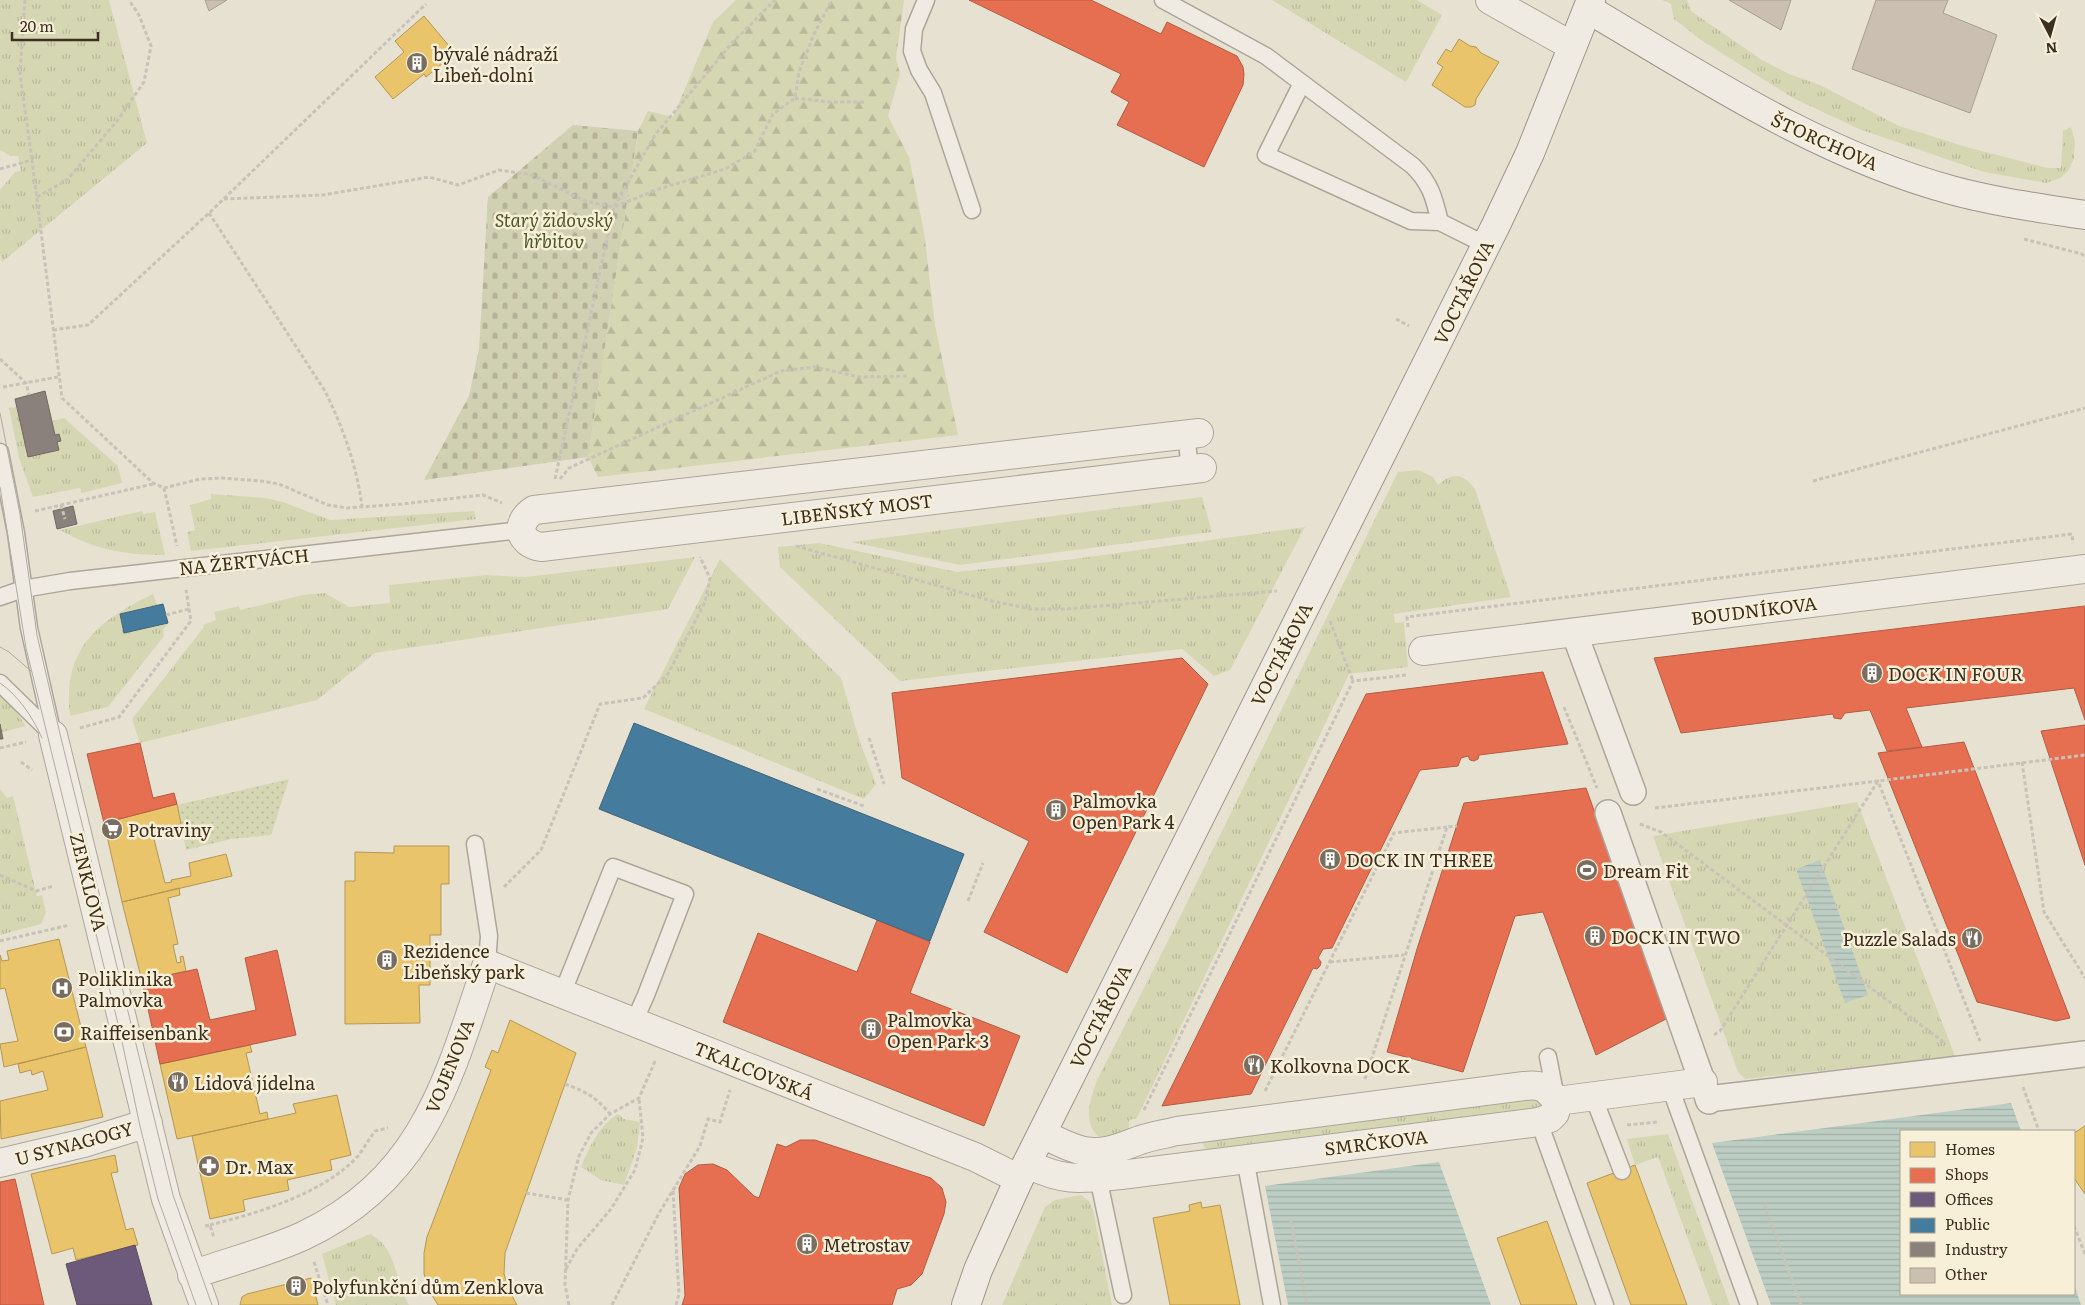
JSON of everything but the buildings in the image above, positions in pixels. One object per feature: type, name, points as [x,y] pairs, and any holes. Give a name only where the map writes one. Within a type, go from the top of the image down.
[{"type":"street","points":[[1490,0],[1572,46]]},
{"type":"street","name":"VOCTÁŘOVA","points":[[966,1305],[978,1270],[1023,1171],[1486,245],[1530,153],[1589,4]]},
{"type":"street","name":"ŠTORCHOVA","points":[[1589,4],[1749,106],[1839,150],[1903,175],[1951,190],[1999,201],[2085,215]]},
{"type":"street","name":"LIBEŇSKÝ MOST","points":[[1192,434],[534,510],[528,514],[522,523],[521,530],[523,537],[528,542],[541,547],[1196,468]]},
{"type":"street","name":"BOUDNÍKOVA","points":[[1416,654],[2080,558]]},
{"type":"street","points":[[1574,632],[1632,792]]},
{"type":"street","name":"ZENKLOVA","points":[[53,735],[166,1199],[204,1305]]},
{"type":"street","points":[[1608,813],[1708,1099]]},
{"type":"street","name":"TKALCOVSKÁ","points":[[487,964],[975,1157],[1023,1171]]},
{"type":"street","name":"VOJENOVA","points":[[192,1275],[302,1236],[330,1222],[354,1205],[383,1180],[410,1149],[438,1101],[487,964]]},
{"type":"street","points":[[1557,1101],[1670,1087],[1708,1099],[2085,1054]]},
{"type":"street","name":"SMRČKOVA","points":[[1023,1171],[1065,1178],[1098,1177],[1538,1122],[1550,1118],[1555,1113],[1557,1101],[1548,1090],[1539,1085],[1177,1131],[1141,1140],[1117,1150],[1102,1152],[1086,1152],[1072,1148],[1042,1134]]},
{"type":"street","name":"U SYNAGOGY","points":[[0,1163],[84,1143],[148,1123]]},
{"type":"street","points":[[1177,1131],[1183,1167]]},
{"type":"lane","points":[[926,0],[914,29],[912,50],[919,70],[933,93],[972,210]]},
{"type":"lane","points":[[1163,0],[1266,56],[1413,166],[1426,180],[1432,193],[1440,222]]},
{"type":"lane","points":[[1302,84],[1266,155],[1411,221],[1440,222],[1486,245]]},
{"type":"lane","points":[[1192,434],[1196,468]]},
{"type":"lane","name":"ZENKLOVA","points":[[0,452],[32,647],[53,735]]},
{"type":"lane","name":"NA ŽERTVÁCH","points":[[0,597],[23,589],[70,581],[521,530]]},
{"type":"lane","points":[[0,684],[53,735]]},
{"type":"lane","points":[[475,844],[489,936],[487,964]]},
{"type":"lane","points":[[562,994],[613,867],[685,894],[634,1022]]},
{"type":"lane","points":[[1548,1057],[1557,1101]]},
{"type":"lane","points":[[1670,1087],[1749,1305]]},
{"type":"lane","points":[[1594,1096],[1622,1170]]},
{"type":"lane","points":[[1544,1136],[1606,1305]]},
{"type":"lane","points":[[1245,1158],[1272,1305]]},
{"type":"lane","points":[[1098,1177],[1122,1295]]},
{"type":"path","points":[[25,0],[20,74],[62,398],[154,483],[164,488],[200,480],[222,478],[261,481],[279,484],[328,505],[347,508],[483,495]]},
{"type":"path","points":[[37,197],[67,180],[117,121],[144,82],[151,46],[139,15],[129,0]]},
{"type":"path","points":[[776,0],[732,43],[655,135],[614,207],[553,486],[569,468],[781,371],[816,367],[859,377],[909,376]]},
{"type":"path","points":[[795,98],[799,72],[814,34],[832,0]]},
{"type":"path","points":[[53,330],[88,325],[224,199],[426,4]]},
{"type":"path","points":[[224,199],[323,195],[429,177],[458,185],[499,170],[532,175],[585,201],[614,207],[660,189],[725,169],[754,152],[773,114],[795,98],[829,102],[864,102]]},
{"type":"path","points":[[0,169],[32,160]]},
{"type":"path","points":[[209,213],[325,390],[351,452],[362,507]]},
{"type":"path","points":[[2024,239],[2082,254],[2085,257]]},
{"type":"path","points":[[1396,319],[1409,326]]},
{"type":"path","points":[[0,359],[26,383],[29,395]]},
{"type":"path","points":[[3,387],[58,377]]},
{"type":"path","points":[[1813,481],[2085,408]]},
{"type":"path","points":[[12,516],[154,483]]},
{"type":"path","points":[[164,488],[179,553]]},
{"type":"path","points":[[61,505],[65,519]]},
{"type":"path","points":[[1143,1112],[1353,681],[1416,654],[1407,617],[2072,534],[2080,558]]},
{"type":"path","points":[[786,544],[992,601],[1031,608],[1066,609],[1277,591]]},
{"type":"path","points":[[500,891],[541,850],[600,704],[643,698],[668,674],[705,602],[710,578],[696,550]]},
{"type":"path","points":[[0,748],[119,717],[191,620],[186,590]]},
{"type":"path","points":[[166,614],[189,609]]},
{"type":"path","points":[[1328,616],[1353,681]]},
{"type":"path","points":[[1564,708],[1595,783],[1601,783]]},
{"type":"path","points":[[869,738],[884,784]]},
{"type":"path","points":[[1608,813],[2085,755]]},
{"type":"path","points":[[2022,762],[2044,912],[2085,978]]},
{"type":"path","points":[[1692,1053],[1720,1031],[1878,781]]},
{"type":"path","points":[[1878,781],[1984,1066]]},
{"type":"path","points":[[817,789],[864,806]]},
{"type":"path","points":[[1608,813],[1661,832],[1864,982],[1984,1066]]},
{"type":"path","points":[[1262,1096],[1394,833],[1457,826]]},
{"type":"path","points":[[1357,1108],[1404,956],[1447,827]]},
{"type":"path","points":[[968,901],[983,863]]},
{"type":"path","points":[[0,875],[36,891],[54,886]]},
{"type":"path","points":[[0,941],[72,924]]},
{"type":"path","points":[[1329,962],[1404,956]]},
{"type":"path","points":[[566,1270],[577,1249],[626,1188],[635,1170],[643,1138],[639,1098],[658,1054]]},
{"type":"path","points":[[612,1305],[659,1213],[700,1146],[708,1119],[720,1122],[732,1082]]},
{"type":"path","points":[[565,1084],[590,1093],[610,1114]]},
{"type":"path","points":[[2024,1090],[2039,1130]]},
{"type":"path","points":[[570,1305],[565,1285],[568,1200],[579,1156],[591,1133],[610,1114],[639,1098]]},
{"type":"path","points":[[210,1225],[262,1211],[304,1192],[345,1168],[358,1155],[375,1131],[396,1126]]},
{"type":"path","points":[[672,1190],[679,1294],[676,1305]]},
{"type":"path","points":[[526,1193],[568,1200]]},
{"type":"path","points":[[1764,1204],[1801,1305]]},
{"type":"path","points":[[1291,1221],[1307,1305]]},
{"type":"path","points":[[2075,1229],[2085,1254]]},
{"type":"path","points":[[313,1259],[328,1305]]},
{"type":"green space","points":[[0,0],[109,0],[147,143],[2,262],[0,253],[0,190],[15,172],[21,171],[18,156],[11,156],[0,150]]},
{"type":"green space","points":[[736,0],[904,0],[896,58],[900,74],[888,116],[909,157],[924,232],[935,325],[958,435],[598,477],[588,457],[638,131],[648,111],[673,117],[713,22]]},
{"type":"green space","points":[[1272,0],[1417,0],[1442,15],[1406,82]]},
{"type":"green space","points":[[1662,0],[1687,0],[1691,11],[1762,60],[1789,74],[1820,85],[1899,126],[1970,148],[2048,168],[2061,168],[2063,131],[2071,127],[2075,142],[2074,158],[2069,170],[2060,178],[2046,183],[1984,172],[1859,129],[1793,98],[1701,40],[1674,19],[1671,4]]},
{"type":"green space","name":"Starý židovský hřbitov","points":[[573,125],[638,131],[588,457],[424,480],[469,396],[479,349],[488,197]]},
{"type":"green space","points":[[16,407],[29,457],[61,441],[59,434],[55,435],[52,421],[64,418],[118,466],[122,483],[82,493],[80,488],[33,497],[19,458],[9,408]]},
{"type":"green space","points":[[1418,470],[1433,477],[1438,485],[1453,476],[1458,476],[1467,480],[1475,489],[1511,597],[1394,614],[1395,623],[1404,622],[1408,667],[1349,674],[1137,1118],[1129,1120],[1129,1135],[1102,1139],[1091,1127],[1089,1119],[1090,1104],[1097,1080],[1171,935],[1398,472]]},
{"type":"green space","points":[[211,494],[265,498],[283,502],[330,520],[474,511],[476,519],[191,551],[187,532],[195,530],[190,505],[211,499]]},
{"type":"green space","points":[[1202,497],[1212,532],[960,565],[851,542]]},
{"type":"green space","points":[[142,511],[143,514],[155,512],[165,555],[137,554],[98,547],[60,530]]},
{"type":"green space","points":[[1305,527],[1230,670],[1214,676],[1182,649],[900,681],[780,567],[778,547],[819,543],[957,572],[1074,559]]},
{"type":"green space","points":[[695,557],[668,609],[375,653],[317,700],[140,743],[132,719],[204,627],[203,625],[216,620],[214,612],[239,606],[240,610],[303,595],[325,593],[349,607],[390,603],[389,585],[486,575],[525,577]]},
{"type":"green space","points":[[720,559],[841,678],[860,742],[876,784],[864,799],[644,709]]},
{"type":"green space","points":[[153,594],[157,605],[120,614],[124,633],[168,623],[163,630],[164,636],[108,707],[70,716],[69,693],[72,672],[78,655],[88,640],[115,615]]},
{"type":"green space","points":[[0,694],[12,706],[26,726],[2,732],[0,724]]},
{"type":"green space","points":[[289,779],[271,835],[231,839],[186,850],[177,805]]},
{"type":"green space","points":[[0,789],[7,798],[13,796],[37,896],[42,895],[46,912],[41,924],[0,935]]},
{"type":"green space","points":[[1857,802],[1955,1056],[1745,1079],[1738,1072],[1653,836]]},
{"type":"green space","points":[[1531,1095],[1548,1106],[1535,1112],[1212,1152],[1204,1147],[1202,1141]]},
{"type":"green space","points":[[618,1114],[624,1119],[640,1122],[637,1148],[624,1185],[601,1180],[581,1167],[600,1131],[605,1124]]},
{"type":"green space","points":[[1668,1134],[1730,1305],[1712,1305],[1658,1157],[1635,1165],[1627,1139]]},
{"type":"green space","points":[[1081,1195],[1089,1201],[1093,1210],[1112,1305],[1002,1305],[1045,1207],[1055,1200]]},
{"type":"green space","points":[[370,1234],[386,1247],[391,1256],[404,1296],[409,1305],[336,1305],[322,1254]]},
{"type":"shaded area","points":[[1820,860],[1868,995],[1845,1003],[1796,869]]},
{"type":"shaded area","points":[[2011,1103],[2021,1130],[1900,1130],[1900,1295],[2075,1295],[2075,1287],[2081,1305],[1771,1305],[1712,1143]]},
{"type":"shaded area","points":[[1439,1162],[1491,1305],[1288,1305],[1265,1186]]},
{"type":"tram line","points":[[0,413],[20,514],[37,635],[60,734],[173,1195],[212,1305]]},
{"type":"tram line","points":[[0,487],[26,648],[120,1032],[140,1126],[158,1199],[196,1305]]},
{"type":"tram line","points":[[0,647],[9,652],[31,671]]},
{"type":"tram line","points":[[0,683],[25,708],[42,738]]},
{"type":"place","name":"bývalé nádraží Libeň-dolní","points":[[417,63]]},
{"type":"place","name":"DOCK IN FOUR","points":[[1872,673]]},
{"type":"place","name":"Palmovka Open Park 4","points":[[1056,810]]},
{"type":"place","name":"Potraviny","points":[[112,829]]},
{"type":"place","name":"DOCK IN THREE","points":[[1330,859]]},
{"type":"place","name":"Dream Fit","points":[[1587,870]]},
{"type":"place","name":"DOCK IN TWO","points":[[1595,936]]},
{"type":"place","name":"Puzzle Salads","points":[[1972,938]]},
{"type":"place","name":"Rezidence Libeňský park","points":[[387,960]]},
{"type":"place","name":"Poliklinika Palmovka","points":[[62,988]]},
{"type":"place","name":"Palmovka Open Park 3","points":[[871,1029]]},
{"type":"place","name":"Raiffeisenbank","points":[[64,1032]]},
{"type":"place","name":"Kolkovna DOCK","points":[[1254,1065]]},
{"type":"place","name":"Lidová jídelna","points":[[178,1082]]},
{"type":"place","name":"Dr. Max","points":[[209,1166]]},
{"type":"place","name":"Metrostav","points":[[807,1244]]},
{"type":"place","name":"Polyfunkční dům Zenklova","points":[[296,1286]]}]
